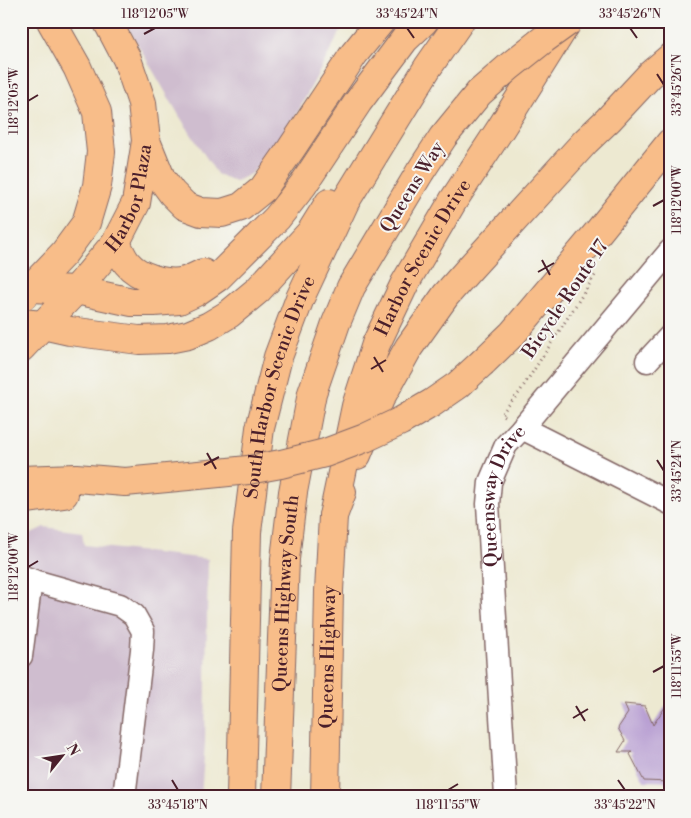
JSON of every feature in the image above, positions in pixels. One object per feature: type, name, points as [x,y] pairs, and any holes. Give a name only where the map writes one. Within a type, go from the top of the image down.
[{"type":"main road","name":"Harbor Plaza","points":[[26,293],[64,253],[86,223],[97,186],[101,152],[97,112],[77,67],[52,21]]},
{"type":"main road","name":"Harbor Plaza","points":[[21,348],[32,324],[76,290],[116,242],[136,203],[146,141],[142,103],[127,59],[107,21]]},
{"type":"main road","points":[[146,141],[161,178],[184,206],[201,212],[222,213],[241,207],[263,189],[354,54],[380,21]]},
{"type":"main road","points":[[26,293],[76,290],[132,302],[179,300],[196,292],[218,277],[277,218],[303,185],[358,102],[405,39],[424,21]]},
{"type":"main road","name":"South Harbor Scenic Drive","points":[[242,797],[247,532],[260,428],[278,356],[300,298],[345,202],[428,67],[460,21]]},
{"type":"main road","name":"Queens Way","points":[[312,393],[336,323],[351,287],[443,137],[479,93],[510,66],[569,21]]},
{"type":"main road","name":"Harbor Scenic Drive","points":[[333,516],[356,406],[376,344],[405,283],[453,201],[569,21]]},
{"type":"main road","points":[[333,516],[351,467],[380,399],[409,348],[446,295],[585,142],[650,75],[670,58]]},
{"type":"main road","points":[[32,324],[139,340],[168,340],[188,335],[209,326],[229,314],[258,290],[311,232],[366,144],[428,67]]},
{"type":"main road","points":[[21,500],[83,492],[122,482],[248,470],[281,464],[325,453],[365,438],[400,421],[432,403],[458,385],[519,325],[599,231],[670,143]]},
{"type":"main road","points":[[116,242],[128,264],[140,274],[166,282],[183,281],[205,272],[251,244]]},
{"type":"main road","name":"Queens Highway South","points":[[276,797],[285,558],[293,492],[312,393]]},
{"type":"main road","points":[[21,480],[76,478],[122,482]]},
{"type":"main road","name":"Queens Highway","points":[[325,797],[329,591],[333,516]]},
{"type":"street","name":"Queensway Drive","points":[[506,797],[488,504],[490,482],[506,445],[670,251]]},
{"type":"street","points":[[646,361],[670,336]]},
{"type":"street","points":[[522,428],[670,503]]},
{"type":"street","points":[[21,656],[26,578],[120,605],[134,615],[143,630],[142,650],[124,797]]},
{"type":"path","name":"Bicycle Route 17","points":[[522,428],[501,414],[519,393],[598,272]]},
{"type":"shaded area","points":[[124,21],[346,21],[285,136],[252,173],[235,182],[217,174],[180,117]]},
{"type":"shaded area","points":[[44,527],[82,532],[84,545],[208,559],[205,742],[201,797],[21,797],[21,538]]},
{"type":"building","points":[[670,700],[670,782],[644,781],[630,754],[632,752],[618,752],[625,741],[618,728],[628,713],[624,704],[645,706],[653,725]]}]
